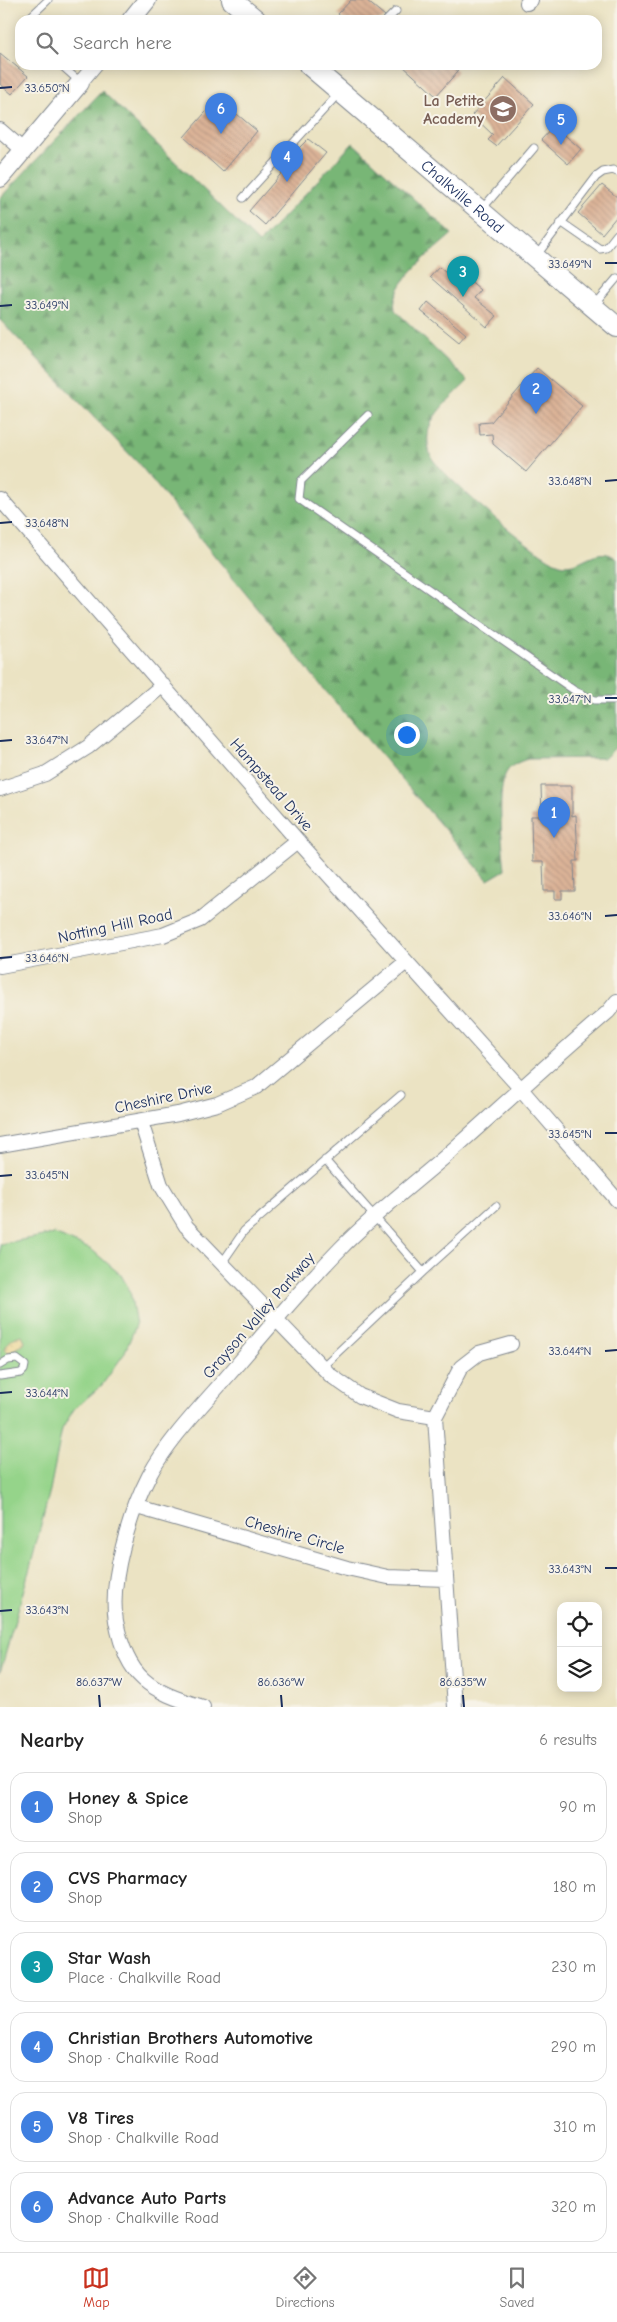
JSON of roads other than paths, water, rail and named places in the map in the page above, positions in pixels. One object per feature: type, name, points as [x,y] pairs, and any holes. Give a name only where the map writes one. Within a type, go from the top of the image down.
[{"type":"main road","points":[[232,0],[250,15]]},
{"type":"main road","name":"Chalkville Road","points":[[315,70],[617,327]]},
{"type":"street","points":[[135,15],[147,0]]},
{"type":"street","points":[[0,178],[91,70]]},
{"type":"street","points":[[0,130],[23,150]]},
{"type":"street","name":"Hampstead Drive","points":[[0,499],[298,841],[617,1200]]},
{"type":"street","points":[[0,789],[45,774],[88,747],[163,685]]},
{"type":"street","name":"Notting Hill Road","points":[[0,966],[163,935],[200,920],[298,841]]},
{"type":"street","name":"Cheshire Drive","points":[[0,1145],[141,1122],[217,1104],[256,1087],[406,962]]},
{"type":"street","name":"Grayson Valley Parkway","points":[[203,1707],[172,1697],[154,1688],[127,1660],[122,1645],[113,1600],[121,1553],[149,1476],[172,1441],[277,1318],[341,1248],[608,1012],[617,1000]]},
{"type":"street","points":[[141,1122],[161,1185],[186,1226],[277,1318],[322,1367],[330,1375],[360,1396],[398,1411],[435,1417]]},
{"type":"street","points":[[455,1707],[435,1417],[461,1367],[479,1352],[512,1344]]},
{"type":"street","name":"Cheshire Circle","points":[[137,1507],[347,1568],[388,1577],[446,1579]]},
{"type":"lane","points":[[32,15],[48,0]]},
{"type":"lane","points":[[392,15],[396,11]]},
{"type":"lane","points":[[66,70],[80,83]]},
{"type":"lane","points":[[243,198],[340,92]]},
{"type":"lane","points":[[480,211],[534,148]]},
{"type":"lane","points":[[535,258],[596,177],[603,172],[613,170],[617,172]]},
{"type":"lane","points":[[561,222],[600,249],[606,248],[617,234]]},
{"type":"lane","points":[[593,306],[617,278]]},
{"type":"lane","points":[[368,415],[301,481],[299,500],[575,691],[595,700],[617,700]]},
{"type":"lane","points":[[222,1263],[244,1231],[401,1095]]},
{"type":"lane","points":[[325,1160],[424,1272]]},
{"type":"lane","points":[[322,1367],[496,1206]]},
{"type":"lane","points":[[0,1365],[8,1360],[18,1359],[23,1361],[25,1365],[21,1373],[0,1376]]},
{"type":"place","name":"La Petite Academy","points":[[503,109]]},
{"type":"place","name":"Advance Auto Parts","points":[[221,134]]},
{"type":"place","name":"V8 Tires","points":[[561,145]]},
{"type":"place","name":"Christian Brothers Automotive","points":[[287,182]]},
{"type":"place","name":"Star Wash","points":[[463,297]]},
{"type":"place","name":"CVS Pharmacy","points":[[536,414]]},
{"type":"place","name":"Honey & Spice","points":[[554,838]]}]
